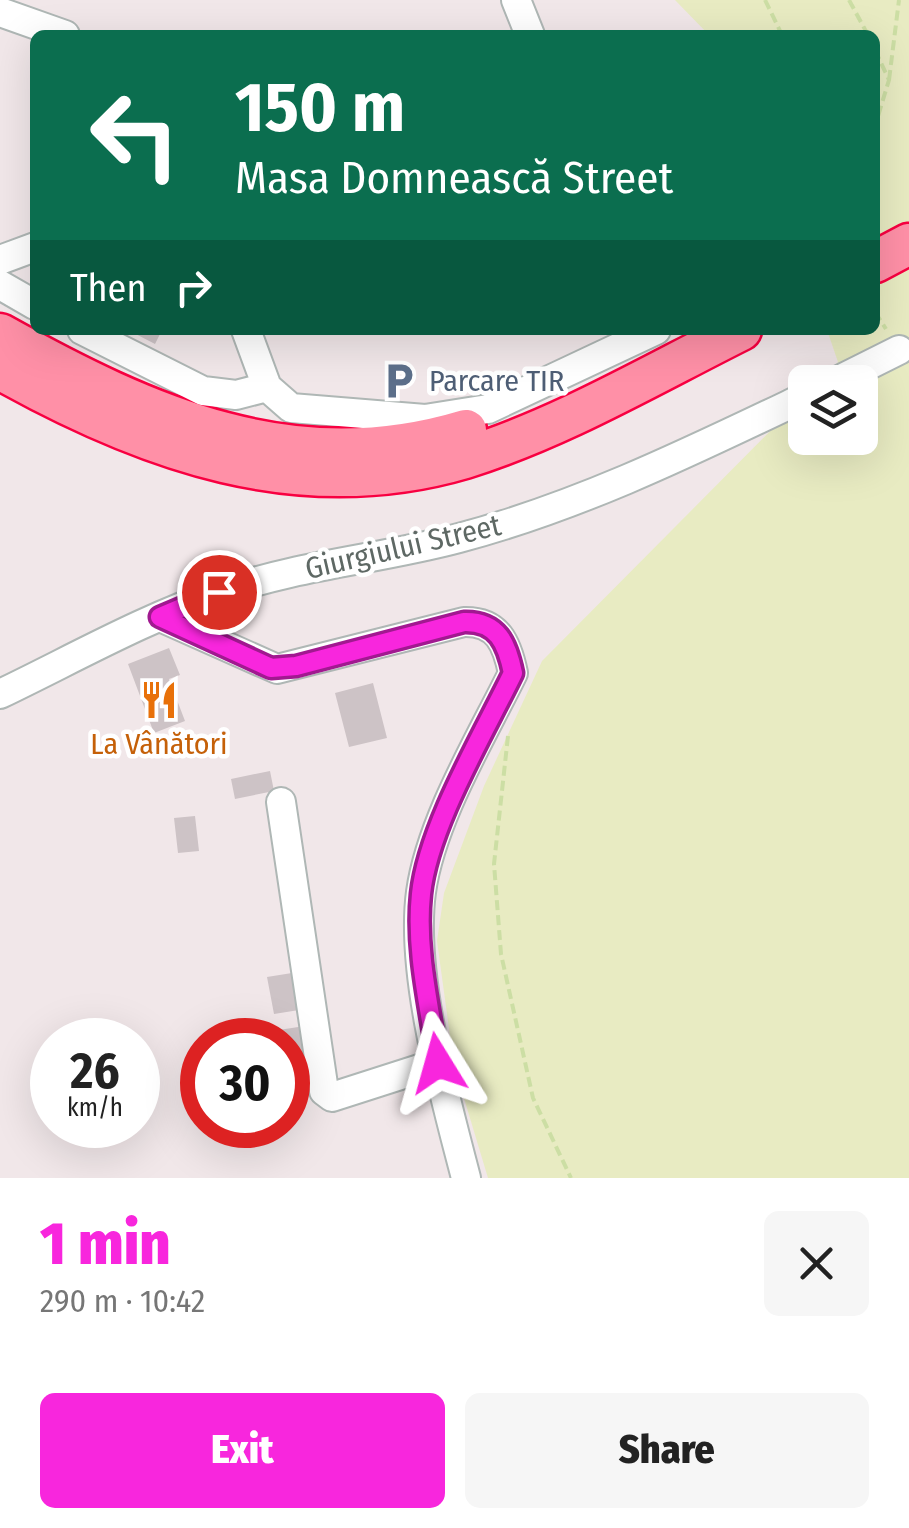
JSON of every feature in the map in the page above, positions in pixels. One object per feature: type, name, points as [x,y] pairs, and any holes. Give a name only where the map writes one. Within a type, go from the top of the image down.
[{"type":"highway","points":[[880,230],[909,215]]},
{"type":"highway","points":[[880,259],[909,244]]},
{"type":"highway","points":[[0,334],[108,392],[186,425],[274,445],[318,448],[397,444],[480,425],[566,389],[673,335]]},
{"type":"highway","points":[[0,369],[112,426],[176,451],[254,470],[348,477],[410,471],[498,446],[731,335]]},
{"type":"street","points":[[516,0],[528,30]]},
{"type":"street","points":[[0,12],[50,30]]},
{"type":"street","points":[[0,260],[30,249]]},
{"type":"street","points":[[0,284],[30,302]]},
{"type":"street","points":[[92,335],[203,391],[236,395],[267,386]]},
{"type":"street","points":[[248,335],[267,386],[285,405],[303,412],[425,419],[468,415],[550,382],[646,335]]},
{"type":"street","points":[[869,365],[899,350]]},
{"type":"street","name":"Giurgiului Street","points":[[0,694],[160,617],[269,577],[458,538],[548,510],[672,460],[788,406]]},
{"type":"street","points":[[160,617],[277,669],[464,622],[488,626],[504,642],[513,673],[460,780],[421,892],[420,932],[438,1063],[466,1178]]},
{"type":"street","points":[[282,802],[324,1090],[332,1097],[438,1063]]},
{"type":"path","points":[[765,0],[780,30]]},
{"type":"path","points":[[849,0],[865,30]]},
{"type":"path","points":[[880,111],[890,80],[899,0]]},
{"type":"path","points":[[880,60],[890,80]]},
{"type":"path","points":[[508,730],[494,864],[500,954],[533,1098],[571,1178]]},
{"type":"green space","points":[[675,0],[909,0],[909,1178],[488,1178],[454,1065],[437,941],[444,893],[484,786],[542,661],[788,413],[788,455],[878,455],[878,365],[835,365],[838,362],[829,335],[880,335],[880,30],[704,30]]},
{"type":"building","points":[[138,335],[160,335],[155,344]]},
{"type":"building","name":"La Vânători","points":[[169,648],[180,675],[169,679],[185,721],[154,733],[128,664]]},
{"type":"building","points":[[373,683],[387,738],[349,747],[335,693]]},
{"type":"building","points":[[270,771],[274,791],[235,799],[231,779]]},
{"type":"building","points":[[195,816],[199,851],[178,853],[174,818]]},
{"type":"building","points":[[292,973],[299,1010],[274,1014],[267,977]]},
{"type":"place","name":"Parcare TIR","points":[[399,381]]},
{"type":"place","name":"La Vânători","points":[[159,700]]},
{"type":"route","points":[[219,592],[160,617],[271,668],[284,669],[464,622],[488,626],[504,642],[513,673],[460,780],[421,892],[420,932],[438,1063]]}]
